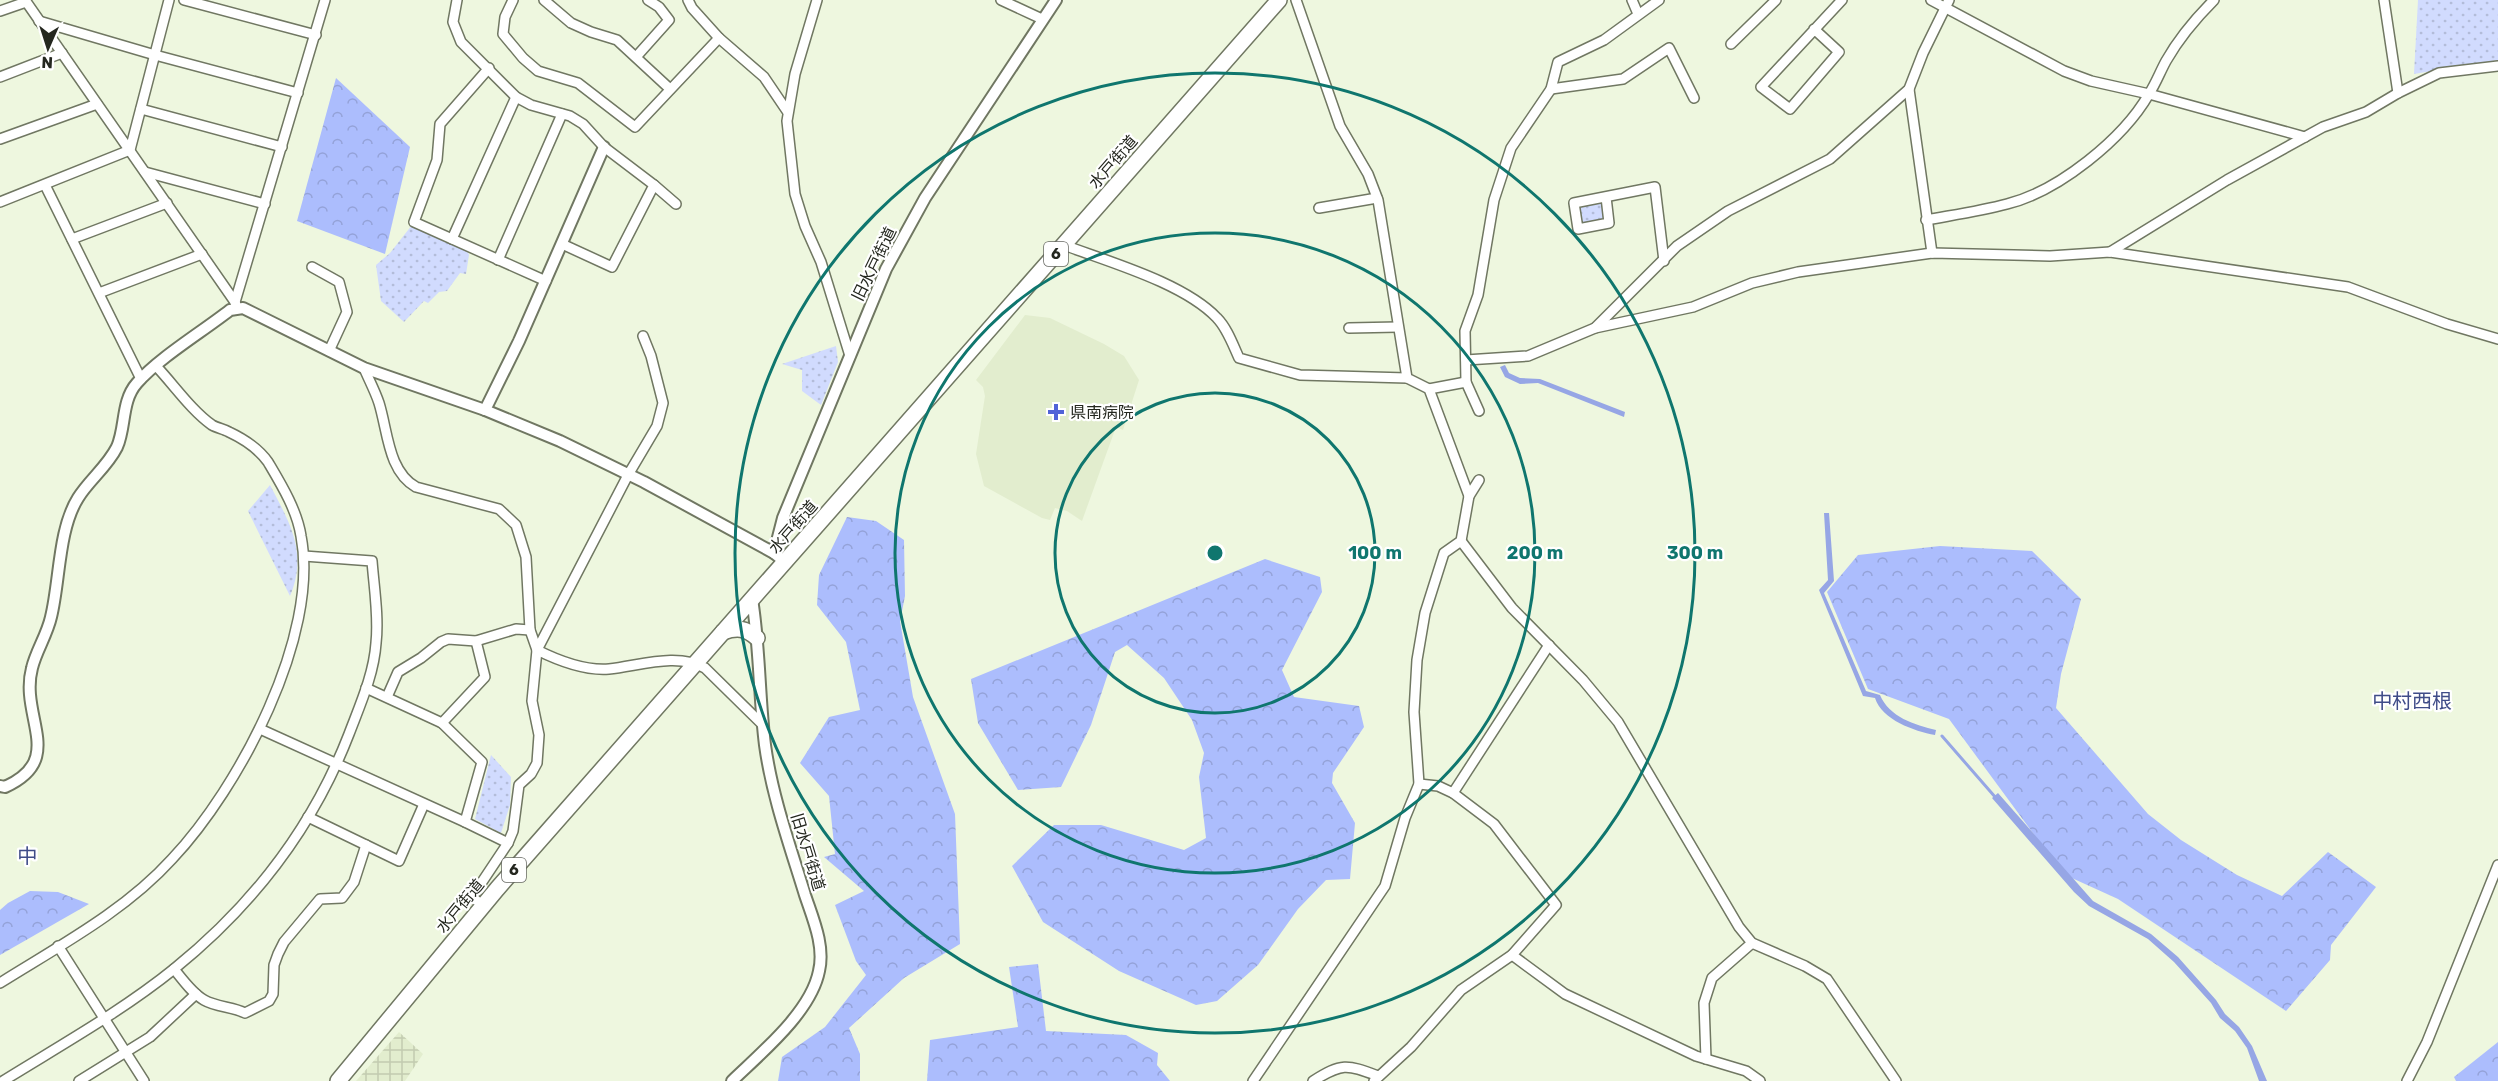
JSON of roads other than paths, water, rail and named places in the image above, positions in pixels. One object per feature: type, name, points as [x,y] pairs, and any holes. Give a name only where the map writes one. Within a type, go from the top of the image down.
[{"type":"highway","name":"水戸街道","points":[[338,1081],[483,906],[752,600],[780,558],[1064,245],[1279,0]]},
{"type":"highway","points":[[723,632],[739,628],[747,630],[757,638]]},
{"type":"street","points":[[130,150],[170,0]]},
{"type":"street","points":[[184,0],[316,34]]},
{"type":"street","points":[[0,786],[5,787],[20,780],[35,765],[39,748],[30,704],[29,686],[32,668],[50,622],[63,541],[77,498],[117,447],[123,428],[126,402],[131,390],[156,366],[236,305],[325,0]]},
{"type":"street","points":[[457,0],[453,22],[461,42],[516,97],[531,105],[562,114],[583,124],[604,147],[676,204]]},
{"type":"street","points":[[513,0],[505,17],[503,34],[523,58],[538,71],[578,83],[603,100],[628,123],[635,126],[719,38]]},
{"type":"street","points":[[544,0],[571,23],[616,40],[670,89]]},
{"type":"street","points":[[636,57],[669,20],[659,7],[648,0]]},
{"type":"street","points":[[688,0],[692,8],[719,38],[764,76],[787,111]]},
{"type":"street","points":[[809,0],[812,16]]},
{"type":"street","points":[[817,0],[795,74],[787,111],[795,194],[805,226],[821,262],[850,356]]},
{"type":"street","points":[[1001,0],[1041,19]]},
{"type":"street","name":"旧水戸街道","points":[[780,558],[783,518],[886,269],[925,198],[1041,19],[1056,0]]},
{"type":"street","points":[[1296,0],[1340,126],[1368,174],[1377,198],[1407,378]]},
{"type":"street","points":[[1632,0],[1638,14]]},
{"type":"street","points":[[1479,411],[1466,382],[1465,330],[1478,295],[1494,200],[1511,148],[1551,89],[1558,62],[1604,40],[1659,0]]},
{"type":"street","points":[[1731,45],[1776,0]]},
{"type":"street","points":[[1814,30],[1839,52],[1790,109],[1761,87],[1814,30],[1842,0]]},
{"type":"street","points":[[1931,0],[1947,3],[2064,71],[2091,81],[2149,94],[2305,137]]},
{"type":"street","points":[[1926,220],[2009,204],[2047,188],[2102,150],[2130,121],[2149,94],[2172,51],[2195,19],[2214,0]]},
{"type":"street","points":[[2385,0],[2397,93]]},
{"type":"street","points":[[0,11],[26,1],[236,305],[364,368],[485,410],[560,441],[628,475],[780,558]]},
{"type":"street","points":[[1594,327],[1677,246],[1728,211],[1830,159],[1910,88],[1947,3]]},
{"type":"street","points":[[39,21],[298,93]]},
{"type":"street","points":[[1551,89],[1623,79],[1669,48],[1694,98]]},
{"type":"street","points":[[0,77],[62,53]]},
{"type":"street","points":[[2110,252],[2227,180],[2323,127],[2366,112],[2397,93],[2439,73],[2498,66]]},
{"type":"street","points":[[489,68],[440,124],[438,160],[414,222],[546,280]]},
{"type":"street","points":[[1910,88],[1932,253]]},
{"type":"street","points":[[452,239],[516,97]]},
{"type":"street","points":[[0,139],[97,104]]},
{"type":"street","points":[[141,109],[282,147]]},
{"type":"street","points":[[498,260],[562,114]]},
{"type":"street","points":[[485,410],[546,280],[604,147]]},
{"type":"street","points":[[0,201],[130,150]]},
{"type":"street","points":[[145,172],[266,204]]},
{"type":"street","points":[[45,185],[141,379]]},
{"type":"street","points":[[562,244],[612,267],[654,185]]},
{"type":"street","points":[[1606,197],[1609,224],[1578,229],[1574,203],[1655,187],[1664,261]]},
{"type":"street","points":[[1319,208],[1377,198]]},
{"type":"street","points":[[72,239],[167,203]]},
{"type":"street","points":[[1064,245],[1147,275],[1193,299],[1217,318],[1239,358],[1300,375],[1407,378],[1429,389],[1466,382]]},
{"type":"street","points":[[1466,360],[1528,356],[1594,327],[1693,307],[1752,284],[1798,272],[1932,253],[2050,256],[2110,252],[2348,287],[2447,324],[2498,339]]},
{"type":"street","points":[[99,293],[202,254]]},
{"type":"street","points":[[312,267],[339,282],[347,312],[329,351]]},
{"type":"street","points":[[1349,328],[1398,327]]},
{"type":"street","points":[[483,906],[472,897],[508,843],[516,820],[519,785],[531,774],[537,763],[539,735],[532,701],[537,650],[628,475],[657,426],[663,403],[651,356],[643,336]]},
{"type":"street","points":[[0,983],[104,917],[171,861],[230,784],[260,729],[281,676],[298,618],[304,556],[301,534],[294,512],[267,461],[258,450],[244,440],[213,426],[156,366]]},
{"type":"street","points":[[364,368],[378,400],[397,469],[405,480],[416,487],[499,509],[516,525],[526,557],[530,630],[537,650],[585,668],[609,669],[645,662],[697,663],[705,668],[763,725]]},
{"type":"street","points":[[1429,389],[1469,496]]},
{"type":"street","points":[[1253,1081],[1385,886],[1405,818],[1419,784],[1414,712],[1417,660],[1425,613],[1444,553],[1461,541],[1469,496],[1479,480]]},
{"type":"street","points":[[1461,541],[1512,608],[1583,680],[1618,722],[1739,927],[1752,944],[1805,966],[1827,979],[1896,1081]]},
{"type":"street","points":[[3,1081],[103,1018],[174,969],[247,901],[286,852],[308,818],[337,765],[366,688],[376,643],[372,561],[304,556]]},
{"type":"street","name":"旧水戸街道","points":[[732,1081],[786,1027],[804,1003],[817,980],[821,960],[813,922],[778,803],[765,748],[752,600]]},
{"type":"street","points":[[387,696],[398,672],[441,642],[448,639],[476,641],[516,629],[530,630]]},
{"type":"street","points":[[442,723],[485,676],[476,641]]},
{"type":"street","points":[[1453,793],[1549,645]]},
{"type":"street","points":[[366,688],[442,723],[482,762],[465,822]]},
{"type":"street","points":[[260,729],[508,843]]},
{"type":"street","points":[[1313,1081],[1335,1067],[1358,1068],[1376,1079],[1411,1047],[1461,990],[1512,955],[1556,905],[1494,824],[1453,793],[1438,786],[1419,784]]},
{"type":"street","points":[[308,818],[399,861],[424,804]]},
{"type":"street","points":[[174,969],[196,994],[206,1001],[234,1007],[245,1013],[269,1001],[273,994],[274,965],[284,942],[320,899],[342,898],[354,882],[366,845]]},
{"type":"street","points":[[2407,1081],[2427,1042],[2498,866]]},
{"type":"street","points":[[1706,1059],[1704,1003],[1712,978],[1752,944]]},
{"type":"street","points":[[58,946],[124,1053],[144,1081]]},
{"type":"street","points":[[1512,955],[1565,994],[1706,1059],[1746,1071],[1760,1081]]},
{"type":"street","points":[[79,1081],[150,1037],[196,994]]},
{"type":"waterway","points":[[1942,736],[1996,798]]},
{"type":"place","name":"県南病院","points":[[1056,412]]},
{"type":"district","name":"中村西根","points":[[2412,701]]},
{"type":"district","name":"中","points":[[27,856]]}]
